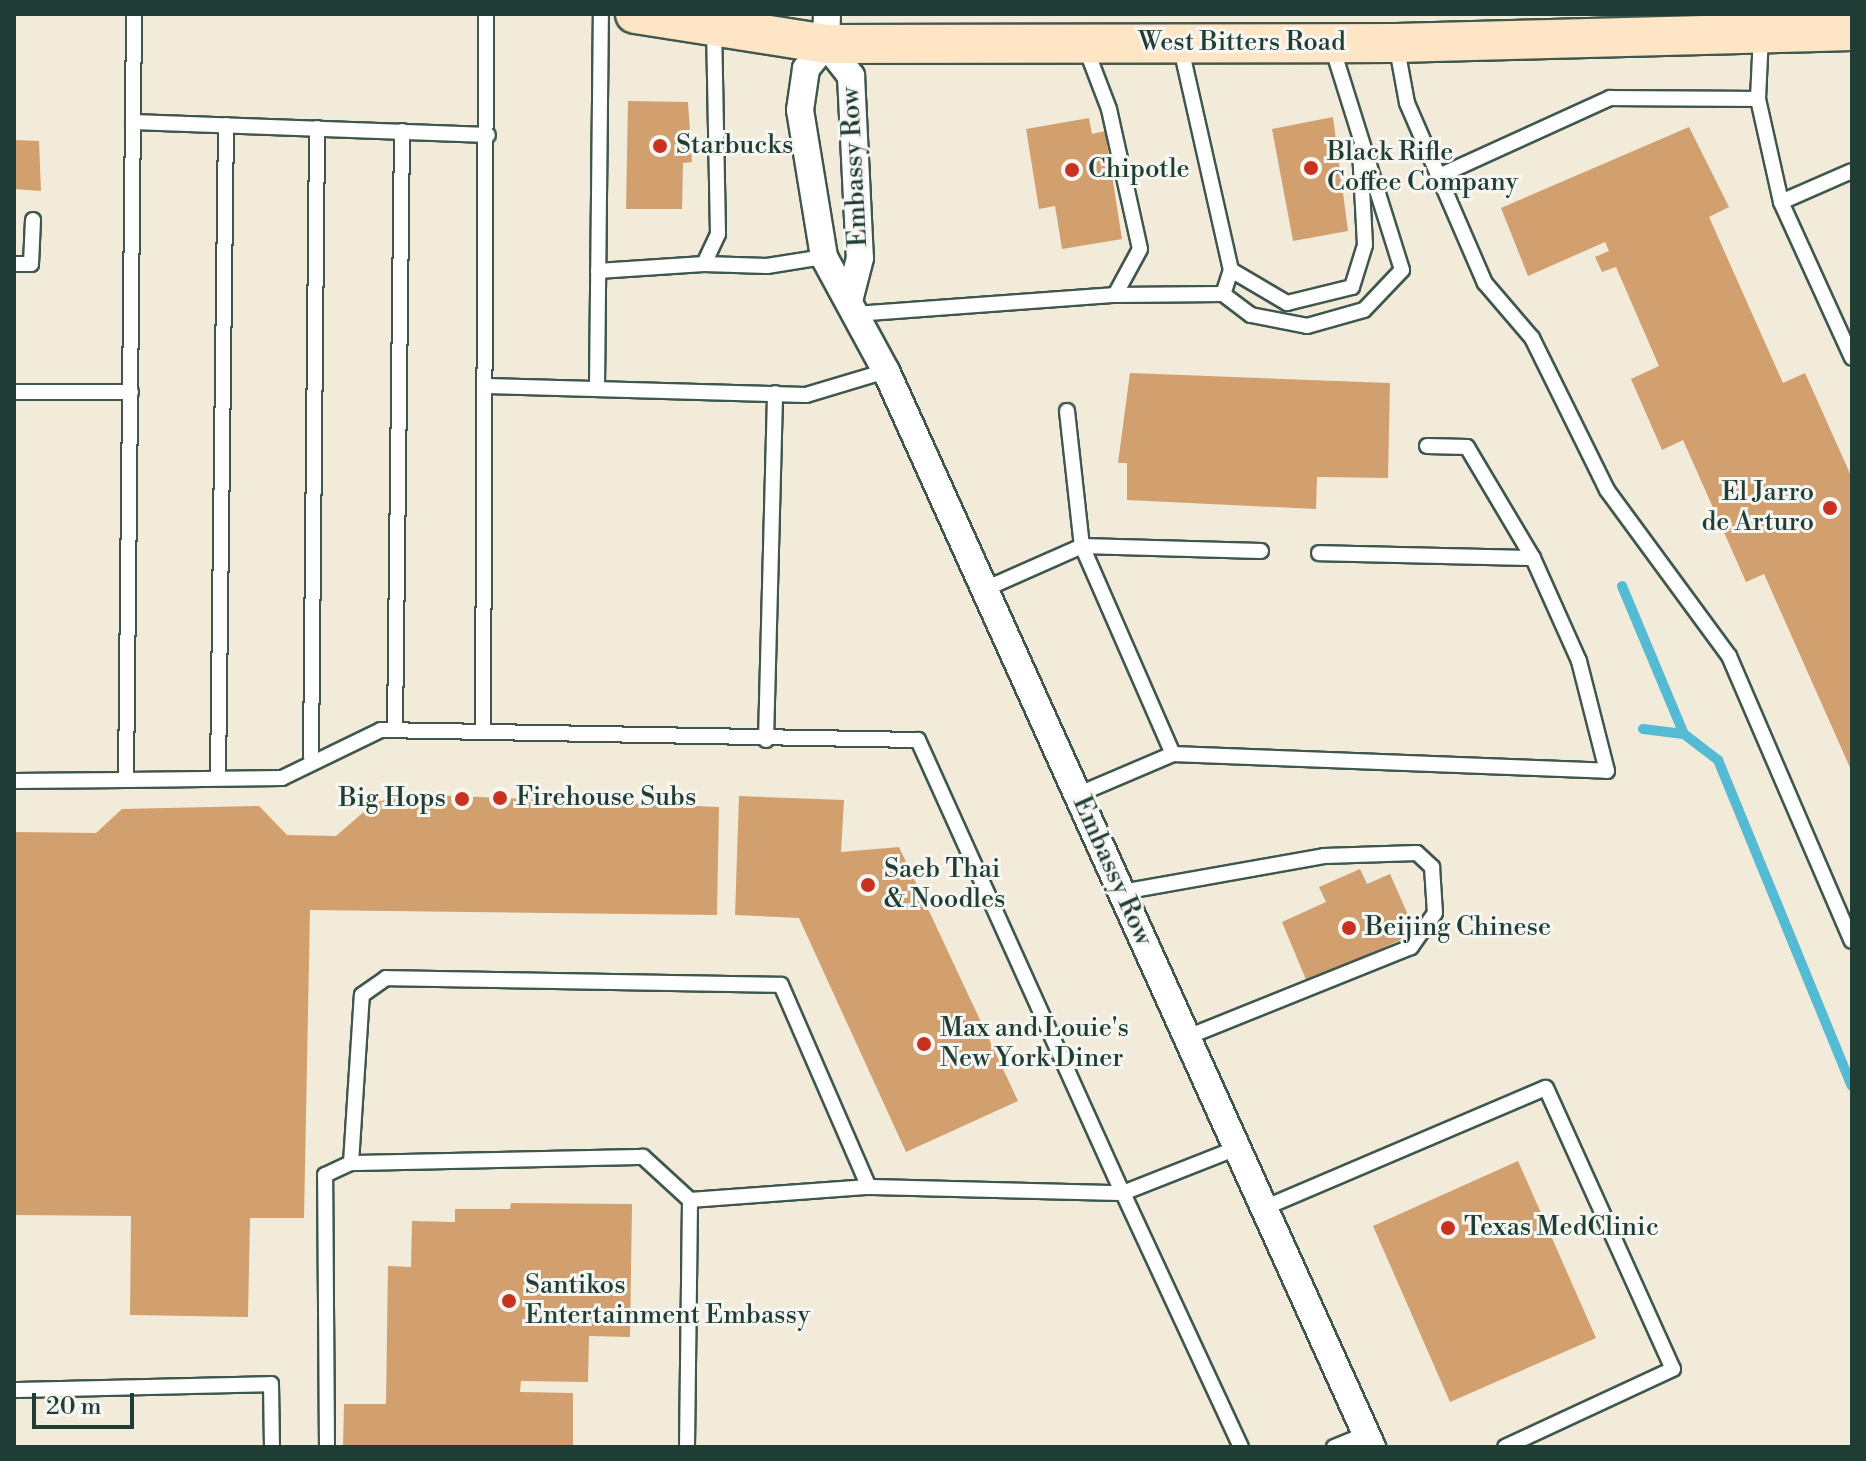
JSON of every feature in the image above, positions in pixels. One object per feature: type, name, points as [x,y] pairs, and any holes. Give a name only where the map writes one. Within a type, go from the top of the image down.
[{"type":"main road","name":"West Bitters Road","points":[[635,14],[714,28],[826,29],[1085,44],[1396,43],[1762,30],[1852,31]]},
{"type":"street","name":"Embassy Row","points":[[826,29],[806,69],[800,110],[824,257],[886,371],[1369,1441]]},
{"type":"street","name":"Embassy Row","points":[[826,29],[851,76],[860,258],[852,305]]},
{"type":"lane","points":[[126,780],[134,14]]},
{"type":"lane","points":[[483,730],[487,386],[486,14]]},
{"type":"lane","points":[[597,387],[601,14]]},
{"type":"lane","points":[[704,264],[718,234],[714,28]]},
{"type":"lane","points":[[1762,30],[1758,99],[1781,202],[1852,358]]},
{"type":"lane","points":[[1180,43],[1231,270],[1223,294]]},
{"type":"lane","points":[[852,305],[1223,294],[1251,315],[1307,326],[1364,310],[1402,270],[1330,43]]},
{"type":"lane","points":[[1396,43],[1407,103],[1485,283],[1532,338],[1607,490],[1729,656],[1852,941]]},
{"type":"lane","points":[[1085,44],[1109,109],[1140,249],[1115,295]]},
{"type":"lane","points":[[1439,176],[1610,98],[1758,99]]},
{"type":"lane","points":[[133,122],[488,135]]},
{"type":"lane","points":[[218,777],[226,125]]},
{"type":"lane","points":[[311,757],[317,128]]},
{"type":"lane","points":[[395,730],[402,131]]},
{"type":"lane","points":[[1231,270],[1287,303],[1352,287],[1365,245],[1360,140]]},
{"type":"lane","points":[[1781,202],[1852,171]]},
{"type":"lane","points":[[14,264],[31,264],[33,220]]},
{"type":"lane","points":[[598,271],[704,264],[767,266],[824,257]]},
{"type":"lane","points":[[487,386],[806,395],[886,371]]},
{"type":"lane","points":[[14,392],[131,392]]},
{"type":"lane","points":[[766,740],[775,393]]},
{"type":"lane","points":[[1067,411],[1082,546],[1173,754]]},
{"type":"lane","points":[[1077,795],[1173,754],[1607,771],[1579,661],[1533,558],[1467,447],[1427,446]]},
{"type":"lane","points":[[985,589],[1082,546],[1261,551]]},
{"type":"lane","points":[[1319,553],[1533,558]]},
{"type":"lane","points":[[14,781],[282,778],[311,757],[395,730],[766,740],[918,740],[1241,1447]]},
{"type":"lane","points":[[1122,892],[1324,856],[1417,853],[1432,867],[1439,894],[1435,913],[1411,947],[1187,1037]]},
{"type":"lane","points":[[351,1163],[362,995],[386,978],[781,985],[869,1187]]},
{"type":"lane","points":[[1264,1208],[1546,1088],[1673,1369],[1505,1447]]},
{"type":"lane","points":[[327,1447],[325,1175],[351,1163],[643,1157],[690,1200],[869,1187],[1123,1193],[1237,1148]]},
{"type":"lane","points":[[687,1447],[690,1200]]},
{"type":"lane","points":[[14,1390],[271,1384],[272,1447]]},
{"type":"lane","points":[[1334,1447],[1369,1441]]},
{"type":"building","name":"Starbucks","points":[[628,101],[688,102],[692,162],[683,163],[682,209],[626,209]]},
{"type":"building","name":"Black Rifle Coffee Company","points":[[1333,117],[1348,231],[1293,241],[1272,129]]},
{"type":"building","name":"Chipotle","points":[[1089,118],[1092,134],[1105,131],[1122,239],[1062,249],[1055,206],[1039,209],[1026,129]]},
{"type":"building","points":[[1689,127],[1729,207],[1709,217],[1783,383],[1805,373],[1852,478],[1852,772],[1764,574],[1746,582],[1683,440],[1662,450],[1631,379],[1659,366],[1616,267],[1602,272],[1595,257],[1609,251],[1605,242],[1528,276],[1501,208]]},
{"type":"building","points":[[14,140],[39,141],[41,191],[14,189]]},
{"type":"building","points":[[1130,373],[1390,383],[1388,478],[1317,477],[1316,509],[1127,500],[1127,463],[1118,463]]},
{"type":"building","points":[[406,794],[719,807],[717,915],[310,910],[304,1218],[250,1218],[248,1317],[130,1315],[131,1216],[14,1215],[14,832],[96,833],[122,809],[259,806],[287,835],[336,836],[374,803]]},
{"type":"building","points":[[739,796],[844,800],[841,852],[899,847],[1018,1101],[906,1152],[799,918],[735,915]]},
{"type":"building","name":"Beijing Chinese","points":[[1360,869],[1367,884],[1390,874],[1416,933],[1307,982],[1282,922],[1326,902],[1319,887]]},
{"type":"building","points":[[1518,1161],[1596,1338],[1450,1402],[1373,1226]]},
{"type":"building","name":"Santikos Entertainment Embassy","points":[[511,1203],[632,1204],[630,1337],[589,1336],[588,1382],[521,1381],[520,1392],[573,1393],[573,1447],[343,1447],[344,1404],[386,1404],[388,1266],[411,1267],[412,1221],[455,1222],[455,1209],[510,1209]]},
{"type":"waterway","points":[[1622,586],[1684,734],[1718,760],[1852,1086]]},
{"type":"waterway","points":[[1643,729],[1684,734]]},
{"type":"place","name":"Starbucks","points":[[660,146]]},
{"type":"place","name":"Black Rifle Coffee Company","points":[[1311,168]]},
{"type":"place","name":"Chipotle","points":[[1072,170]]},
{"type":"place","name":"El Jarro de Arturo","points":[[1830,508]]},
{"type":"place","name":"Firehouse Subs","points":[[500,798]]},
{"type":"place","name":"Big Hops","points":[[462,799]]},
{"type":"place","name":"Saeb Thai & Noodles","points":[[868,885]]},
{"type":"place","name":"Beijing Chinese","points":[[1349,928]]},
{"type":"place","name":"Max and Louie's New York Diner","points":[[924,1044]]},
{"type":"place","name":"Texas MedClinic","points":[[1448,1228]]},
{"type":"place","name":"Santikos Entertainment Embassy","points":[[509,1301]]}]
